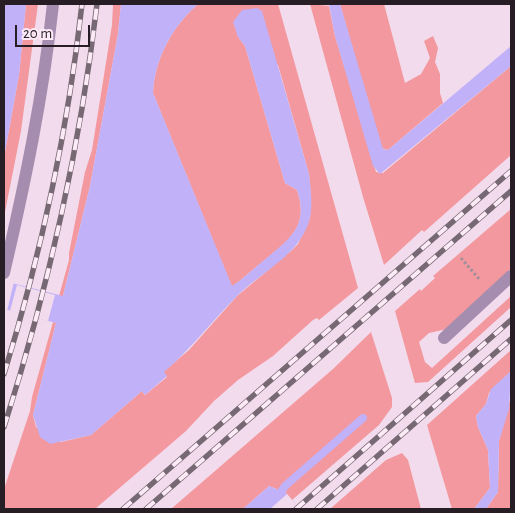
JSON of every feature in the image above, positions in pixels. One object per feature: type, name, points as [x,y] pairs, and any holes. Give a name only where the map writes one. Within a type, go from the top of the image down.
[{"type":"street","points":[[4,274],[24,191],[46,70],[53,4]]},
{"type":"street","points":[[444,338],[511,276]]},
{"type":"path","points":[[461,258],[476,274]]},
{"type":"shaded area","points":[[4,4],[26,4],[19,75],[4,157]]},
{"type":"shaded area","points":[[26,4],[38,4],[21,131],[4,217],[4,157],[19,75]]},
{"type":"shaded area","points":[[113,4],[121,4],[118,34],[90,186],[63,296],[59,296],[69,260],[85,172],[92,150],[112,25]]},
{"type":"shaded area","points":[[121,4],[198,4],[180,23],[166,44],[157,68],[153,93],[232,286],[288,239],[299,223],[301,214],[297,190],[285,183],[245,46],[238,37],[233,22],[242,10],[257,8],[262,11],[309,174],[311,215],[307,227],[294,248],[237,296],[164,372],[167,376],[145,395],[142,391],[91,435],[50,444],[40,437],[33,415],[56,323],[4,309],[4,281],[63,296],[90,186],[118,34]]},
{"type":"shaded area","points":[[198,4],[278,4],[358,288],[319,320],[317,318],[313,320],[273,356],[238,380],[214,401],[186,431],[95,509],[4,509],[4,489],[30,411],[32,397],[53,322],[56,323],[33,415],[36,427],[61,442],[91,435],[142,391],[145,395],[167,377],[163,372],[189,350],[237,296],[298,244],[310,218],[309,174],[278,65],[238,37],[245,46],[285,183],[297,190],[301,213],[299,222],[290,237],[232,287],[153,93],[157,68],[166,44],[180,23]]},
{"type":"shaded area","points":[[310,4],[329,6],[335,36],[376,172],[383,173],[511,66],[511,155],[424,232],[422,230],[384,265],[363,197]]},
{"type":"shaded area","points":[[329,4],[340,4],[383,149],[388,150],[511,46],[511,66],[380,174],[373,166],[335,36]]},
{"type":"shaded area","points":[[340,4],[384,4],[405,83],[421,74],[430,58],[424,41],[433,36],[438,48],[435,62],[440,74],[440,93],[443,103],[388,150],[381,148]]},
{"type":"shaded area","points":[[511,209],[511,269],[447,329],[429,333],[419,342],[425,362],[432,368],[511,296],[511,307],[428,382],[415,383],[395,311],[420,289],[421,291],[435,278],[433,276]]},
{"type":"shaded area","points":[[371,332],[392,398],[392,407],[379,425],[292,500],[286,493],[269,486],[243,509],[171,509],[333,369]]},
{"type":"shaded area","points":[[511,350],[511,371],[489,393],[486,404],[476,416],[478,427],[488,450],[490,488],[474,509],[452,509],[427,425]]},
{"type":"shaded area","points":[[511,371],[509,409],[499,441],[498,492],[486,509],[474,509],[490,488],[488,450],[478,427],[476,416],[486,404],[491,389]]},
{"type":"shaded area","points":[[511,396],[511,509],[486,509],[498,492],[499,441]]},
{"type":"shaded area","points":[[402,453],[408,460],[421,509],[330,509],[386,460]]},
{"type":"shaded area","points":[[269,486],[286,493],[300,509],[243,509]]},
{"type":"pier","points":[[4,280],[14,282],[7,311],[4,310]]},
{"type":"pier","points":[[17,285],[55,295],[48,321],[10,311]]},
{"type":"pier","points":[[287,494],[300,509],[270,509]]},
{"type":"waterway","points":[[281,492],[285,486],[363,418]]},
{"type":"railway","points":[[4,374],[30,283],[52,191],[69,98],[82,4]]},
{"type":"railway","points":[[4,427],[35,323],[61,218],[72,165],[97,4]]},
{"type":"railway","points":[[123,509],[511,171]]},
{"type":"railway","points":[[146,509],[511,191]]},
{"type":"railway","points":[[296,509],[511,320]]},
{"type":"railway","points":[[317,509],[511,339]]}]
